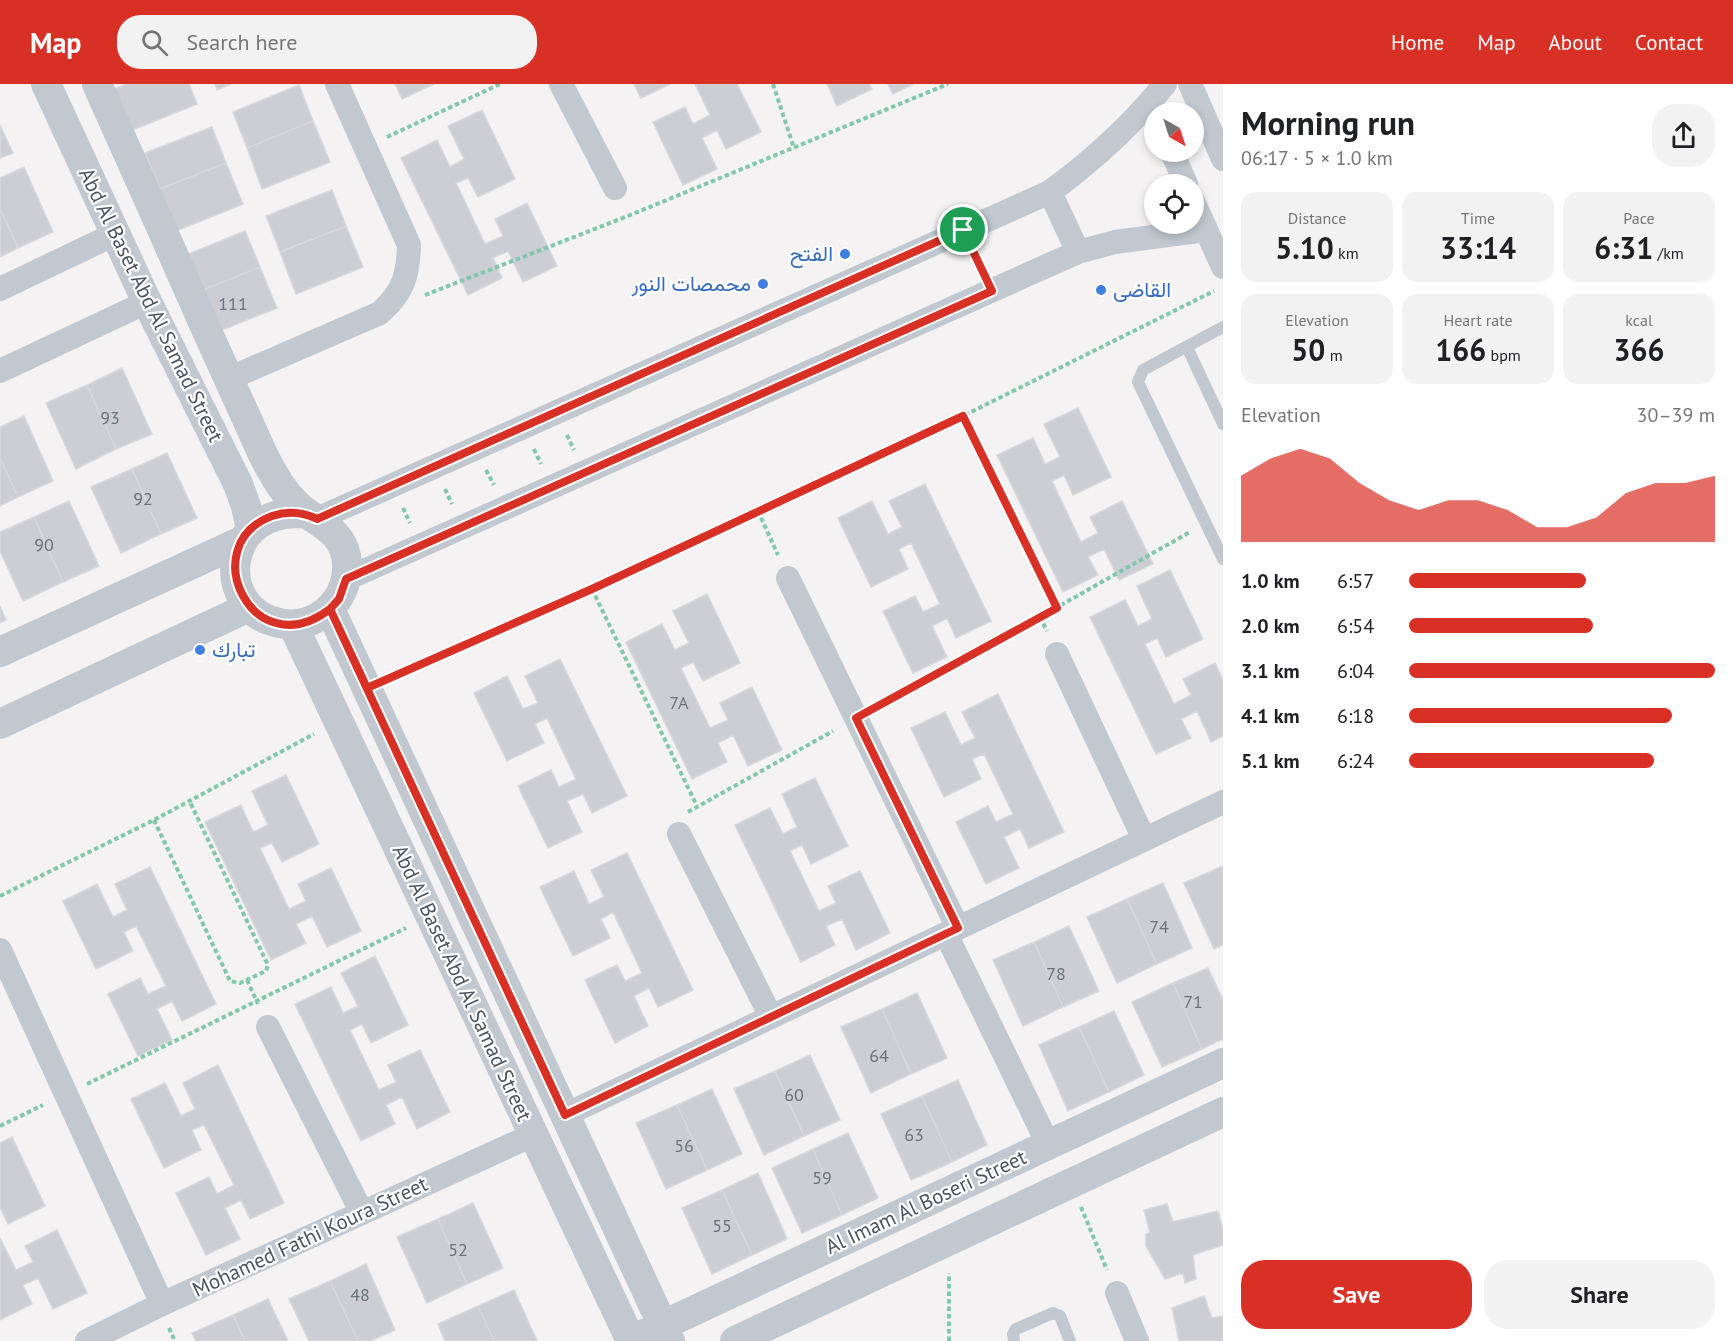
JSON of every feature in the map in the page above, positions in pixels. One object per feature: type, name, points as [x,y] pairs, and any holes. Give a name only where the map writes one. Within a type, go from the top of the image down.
[{"type":"street","name":"Abd Al Baset Abd Al Samad Street","points":[[46,84],[147,302],[238,484],[246,506],[247,535]]},
{"type":"street","name":"Abd Al Baset Abd Al Samad Street","points":[[98,84],[228,379],[273,474],[289,496],[313,517]]},
{"type":"street","points":[[228,379],[380,313],[394,300],[404,283],[408,265],[408,245],[338,84]]},
{"type":"street","points":[[561,84],[615,188]]},
{"type":"street","points":[[1190,84],[1223,159]]},
{"type":"street","points":[[313,517],[476,448],[1050,192],[1080,170],[1153,96]]},
{"type":"street","points":[[1050,192],[1078,252]]},
{"type":"street","points":[[1204,225],[1223,267]]},
{"type":"street","points":[[346,579],[1078,252],[1115,242],[1206,230]]},
{"type":"street","points":[[0,289],[115,234]]},
{"type":"street","points":[[0,371],[147,302]]},
{"type":"street","points":[[0,652],[247,535],[263,519],[278,514],[293,512],[313,517],[330,528],[340,540],[346,555],[346,579],[339,599],[330,609],[313,620],[293,625],[277,623],[262,617],[249,607],[240,593],[235,577],[235,561],[247,535]]},
{"type":"street","points":[[788,578],[856,718],[1048,1144]]},
{"type":"street","points":[[0,724],[249,607]]},
{"type":"street","name":"Abd Al Baset Abd Al Samad Street","points":[[330,609],[666,1333]]},
{"type":"street","name":"Abd Al Baset Abd Al Samad Street","points":[[293,625],[630,1341]]},
{"type":"street","points":[[1057,654],[1144,839]]},
{"type":"street","points":[[565,1115],[1223,802]]},
{"type":"street","points":[[680,834],[771,1017]]},
{"type":"street","points":[[0,950],[162,1304]]},
{"type":"street","points":[[268,1027],[362,1213]]},
{"type":"street","name":"Al Imam Al Boseri Street","points":[[630,1341],[666,1333],[1048,1144],[1223,1063]]},
{"type":"street","points":[[735,1341],[1223,1112]]},
{"type":"street","name":"Mohamed Fathi Koura Street","points":[[87,1341],[162,1304],[533,1134]]},
{"type":"street","points":[[1117,1293],[1137,1341]]},
{"type":"lane","points":[[1223,327],[1143,370],[1138,382],[1223,559]]},
{"type":"lane","points":[[1187,346],[1223,424]]},
{"type":"lane","points":[[1014,1341],[1013,1334],[1016,1329],[1053,1313],[1060,1316],[1070,1341]]},
{"type":"path","points":[[364,148],[500,84]]},
{"type":"path","points":[[772,84],[794,148]]},
{"type":"path","points":[[423,296],[628,216],[948,84]]},
{"type":"path","points":[[963,230],[992,291]]},
{"type":"path","points":[[367,688],[592,589],[963,416],[1223,287]]},
{"type":"path","points":[[556,412],[585,472]]},
{"type":"path","points":[[963,416],[1057,608]]},
{"type":"path","points":[[523,427],[552,486]]},
{"type":"path","points":[[476,448],[504,508]]},
{"type":"path","points":[[434,466],[463,526]]},
{"type":"path","points":[[392,485],[421,545]]},
{"type":"path","points":[[758,511],[788,578]]},
{"type":"path","points":[[592,589],[697,806],[1057,608],[1205,523]]},
{"type":"path","points":[[0,896],[154,819],[338,721]]},
{"type":"path","points":[[154,819],[230,981],[240,983],[266,971],[268,965],[189,800]]},
{"type":"path","points":[[0,1126],[430,916]]},
{"type":"path","points":[[1071,1183],[1117,1293]]},
{"type":"path","points":[[949,1241],[949,1341]]},
{"type":"building","points":[[127,84],[189,84],[197,104],[130,131],[114,89]]},
{"type":"building","points":[[215,84],[231,84],[217,90]]},
{"type":"building","points":[[395,84],[434,84],[402,99]]},
{"type":"building","points":[[634,84],[670,84],[641,98]]},
{"type":"building","points":[[695,84],[737,84],[761,132],[726,149],[717,130],[702,138],[717,169],[683,185],[653,122],[685,107],[693,124],[710,115]]},
{"type":"building","points":[[827,84],[869,84],[872,89],[837,106]]},
{"type":"building","points":[[888,84],[913,84],[893,94]]},
{"type":"building","points":[[299,85],[313,121],[247,148],[233,112]]},
{"type":"building","points":[[482,110],[515,179],[478,197],[468,178],[456,183],[485,244],[503,236],[495,219],[527,203],[557,266],[523,282],[508,251],[493,258],[502,278],[468,295],[401,158],[437,140],[450,167],[464,159],[448,126]]},
{"type":"building","points":[[313,121],[330,162],[262,189],[247,148]]},
{"type":"building","points":[[0,125],[13,153],[0,158]]},
{"type":"building","points":[[212,127],[226,163],[160,189],[145,153]]},
{"type":"building","points":[[226,163],[243,204],[176,231],[160,189]]},
{"type":"building","points":[[24,167],[53,232],[18,248],[0,208],[0,178]]},
{"type":"building","points":[[332,190],[346,226],[280,252],[266,216]]},
{"type":"building","points":[[0,208],[18,248],[0,257]]},
{"type":"building","points":[[346,226],[363,267],[296,294],[280,252]]},
{"type":"building","points":[[245,231],[260,267],[193,294],[179,258]]},
{"type":"building","points":[[260,267],[277,308],[209,335],[193,294]]},
{"type":"building","points":[[122,368],[152,434],[116,449],[87,385]]},
{"type":"building","points":[[87,385],[116,449],[76,469],[46,403]]},
{"type":"building","points":[[1078,408],[1111,477],[1073,495],[1064,475],[1052,481],[1081,542],[1098,533],[1090,517],[1122,501],[1153,564],[1119,580],[1104,549],[1088,557],[1098,575],[1063,592],[997,455],[1033,438],[1045,464],[1060,457],[1044,424]]},
{"type":"building","points":[[24,416],[53,481],[18,497],[0,458],[0,427]]},
{"type":"building","points":[[167,453],[197,518],[161,534],[132,469]]},
{"type":"building","points":[[0,458],[18,497],[0,506]]},
{"type":"building","points":[[132,469],[161,534],[121,553],[91,487]]},
{"type":"building","points":[[925,484],[991,621],[956,638],[947,618],[932,626],[947,657],[913,673],[883,611],[915,596],[923,612],[940,604],[911,543],[899,549],[908,569],[871,587],[838,518],[872,501],[888,534],[902,527],[889,501]]},
{"type":"building","points":[[69,501],[99,566],[63,582],[34,517]]},
{"type":"building","points":[[34,517],[63,582],[23,601],[0,551],[0,532]]},
{"type":"building","points":[[1170,570],[1203,639],[1166,657],[1157,638],[1145,644],[1174,704],[1191,695],[1183,679],[1215,663],[1223,680],[1223,736],[1211,742],[1197,711],[1181,719],[1191,738],[1156,754],[1090,617],[1125,600],[1138,626],[1152,619],[1137,586]]},
{"type":"building","points":[[707,594],[740,663],[703,681],[693,662],[681,668],[710,728],[728,720],[720,703],[752,687],[782,750],[748,766],[733,735],[718,743],[727,762],[692,779],[626,642],[662,624],[675,650],[689,643],[673,611]]},
{"type":"building","points":[[0,606],[6,620],[0,623]]},
{"type":"building","points":[[560,659],[627,796],[592,813],[583,794],[567,801],[582,832],[548,848],[518,786],[551,770],[559,787],[576,779],[547,718],[535,724],[544,743],[507,761],[474,693],[507,676],[523,709],[538,703],[525,676]]},
{"type":"building","points":[[998,694],[1064,832],[1029,848],[1020,829],[1004,837],[1019,868],[986,884],[956,822],[988,806],[996,822],[1013,814],[984,754],[972,759],[981,779],[944,797],[911,728],[945,712],[961,745],[975,738],[962,712]]},
{"type":"building","points":[[286,775],[319,844],[282,862],[272,843],[260,848],[289,909],[306,901],[298,884],[331,868],[361,931],[327,947],[312,916],[296,924],[306,943],[271,960],[205,822],[241,805],[253,832],[268,825],[252,791]]},
{"type":"building","points":[[815,778],[848,846],[811,864],[802,845],[790,851],[819,911],[836,903],[828,886],[860,871],[890,933],[856,950],[842,919],[826,926],[835,945],[801,962],[735,825],[770,808],[783,834],[797,827],[782,794]]},
{"type":"building","points":[[627,853],[693,990],[658,1007],[649,988],[634,996],[648,1026],[615,1043],[585,980],[617,965],[625,981],[642,973],[613,912],[601,919],[610,938],[573,956],[540,887],[574,871],[589,904],[604,897],[591,870]]},
{"type":"building","points":[[1223,866],[1223,945],[1214,949],[1184,883]]},
{"type":"building","points":[[150,867],[216,1004],[182,1021],[172,1001],[157,1009],[172,1040],[138,1056],[108,994],[140,978],[148,994],[166,986],[136,926],[124,932],[133,951],[96,969],[63,901],[97,884],[113,917],[127,910],[115,884]]},
{"type":"building","points":[[1163,883],[1192,948],[1157,964],[1127,899]]},
{"type":"building","points":[[1127,899],[1157,964],[1117,983],[1087,917]]},
{"type":"building","points":[[1069,926],[1099,991],[1063,1007],[1034,942]]},
{"type":"building","points":[[1034,942],[1063,1007],[1023,1026],[993,960]]},
{"type":"building","points":[[375,956],[408,1025],[371,1043],[362,1024],[350,1030],[379,1090],[396,1082],[388,1065],[420,1050],[450,1112],[417,1129],[402,1097],[386,1105],[395,1124],[361,1141],[295,1004],[331,987],[343,1013],[358,1006],[341,973]]},
{"type":"building","points":[[1208,968],[1223,1000],[1223,1039],[1202,1049],[1173,983]]},
{"type":"building","points":[[1173,983],[1202,1049],[1162,1067],[1132,1002]]},
{"type":"building","points":[[917,993],[947,1058],[911,1074],[882,1009]]},
{"type":"building","points":[[882,1009],[911,1074],[871,1093],[841,1027]]},
{"type":"building","points":[[1114,1011],[1144,1075],[1109,1092],[1079,1027]]},
{"type":"building","points":[[1079,1027],[1109,1092],[1068,1111],[1039,1045]]},
{"type":"building","points":[[810,1055],[840,1120],[804,1136],[775,1071]]},
{"type":"building","points":[[218,1065],[284,1203],[250,1219],[241,1200],[225,1208],[240,1239],[206,1255],[176,1193],[209,1177],[217,1194],[234,1185],[204,1125],[192,1130],[201,1150],[164,1168],[131,1099],[165,1083],[181,1116],[195,1109],[183,1083]]},
{"type":"building","points":[[775,1071],[804,1136],[764,1155],[734,1089]]},
{"type":"building","points":[[958,1080],[987,1145],[952,1162],[922,1096]]},
{"type":"building","points":[[712,1089],[742,1154],[707,1170],[677,1105]]},
{"type":"building","points":[[922,1096],[952,1162],[911,1180],[881,1114]]},
{"type":"building","points":[[677,1105],[707,1170],[666,1189],[636,1123]]},
{"type":"building","points":[[848,1133],[878,1198],[842,1215],[813,1149]]},
{"type":"building","points":[[12,1137],[45,1206],[8,1224],[0,1207],[0,1143]]},
{"type":"building","points":[[813,1149],[842,1215],[802,1233],[772,1168]]},
{"type":"building","points":[[758,1173],[787,1239],[752,1255],[722,1190]]},
{"type":"building","points":[[722,1190],[752,1255],[712,1274],[682,1208]]},
{"type":"building","points":[[473,1203],[503,1268],[467,1284],[438,1219]]},
{"type":"building","points":[[1167,1204],[1173,1222],[1218,1211],[1223,1230],[1223,1245],[1193,1255],[1196,1279],[1185,1283],[1183,1273],[1165,1279],[1146,1246],[1146,1234],[1150,1233],[1144,1210]]},
{"type":"building","points":[[438,1219],[467,1284],[427,1303],[397,1237]]},
{"type":"building","points":[[57,1230],[87,1293],[53,1309],[38,1278],[23,1285],[32,1304],[0,1320],[0,1238],[16,1270],[33,1262],[25,1246]]},
{"type":"building","points":[[366,1264],[395,1330],[370,1341],[358,1341],[330,1281]]},
{"type":"building","points":[[330,1281],[358,1341],[309,1341],[289,1299]]},
{"type":"building","points":[[514,1290],[537,1341],[494,1341],[478,1306]]},
{"type":"building","points":[[1204,1296],[1212,1318],[1223,1316],[1223,1341],[1179,1341],[1172,1308]]},
{"type":"building","points":[[268,1299],[288,1341],[245,1341],[233,1315]]},
{"type":"building","points":[[478,1306],[494,1341],[445,1341],[438,1324]]},
{"type":"building","points":[[233,1315],[245,1341],[196,1341],[192,1333]]},
{"type":"place","name":"الفتح","points":[[845,254]]},
{"type":"place","name":"محمصات النور","points":[[763,284]]},
{"type":"place","name":"القاضى","points":[[1101,290]]},
{"type":"place","name":"تبارك","points":[[200,650]]},
{"type":"route","points":[[963,230],[317,519],[308,514],[293,512],[263,519],[251,529],[242,542],[235,561],[235,577],[240,593],[249,607],[262,617],[277,623],[293,625],[307,623],[330,609],[565,1115],[958,928],[856,718],[1057,608],[963,416],[592,589],[367,688],[330,609],[339,599],[346,579],[992,291],[963,230]]}]
